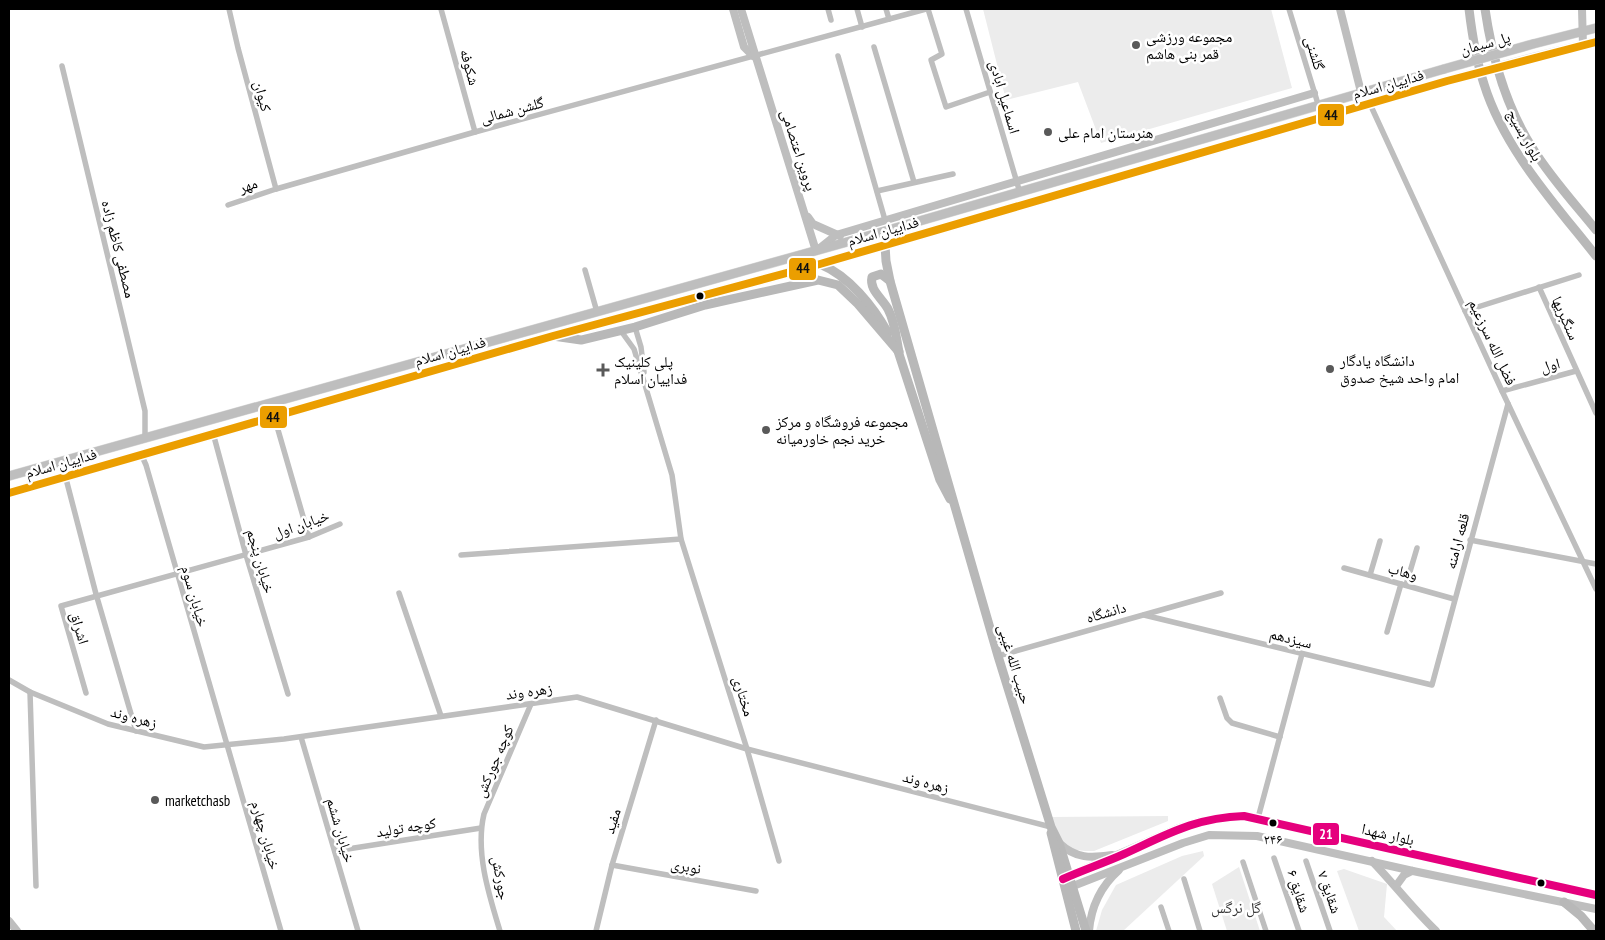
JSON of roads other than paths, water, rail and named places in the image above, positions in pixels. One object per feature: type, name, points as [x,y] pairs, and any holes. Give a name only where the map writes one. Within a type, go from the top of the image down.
[{"type":"main road","name":"بلوار بسیج","points":[[1469,9],[1484,85],[1507,135],[1536,181],[1596,256]]},
{"type":"main road","name":"بلوار بسیج","points":[[1485,9],[1499,77],[1521,128],[1538,156],[1596,230]]},
{"type":"main road","points":[[1582,32],[1596,28]]},
{"type":"main road","name":"پل سیمان","points":[[1444,69],[1582,32]]},
{"type":"main road","points":[[1583,46],[1596,42]]},
{"type":"main road","name":"پل سیمان","points":[[1447,81],[1583,46]]},
{"type":"main road","name":"فداییان اسلام","points":[[9,476],[816,251],[1444,69]]},
{"type":"main road","name":"فداییان اسلام","points":[[9,493],[553,336],[820,264],[1447,81]]},
{"type":"main road","name":"حبیب الله غیبی","points":[[885,245],[890,281],[998,656],[1051,827],[1060,843],[1076,931]]},
{"type":"main road","points":[[816,251],[820,264]]},
{"type":"main road","name":"حبیب الله غیبی","points":[[820,264],[833,270],[870,305],[899,352],[940,480],[956,507]]},
{"type":"main road","points":[[890,281],[881,274],[872,277],[871,282],[889,311],[899,352]]},
{"type":"main road","points":[[553,336],[581,340],[621,331],[705,305],[818,280],[838,285],[858,304],[899,352]]},
{"type":"main road","name":"حبیب الله غیبی","points":[[1051,827],[1052,844],[1066,877]]},
{"type":"main road","name":"حبیب الله غیبی","points":[[1069,888],[1088,931]]},
{"type":"main road","points":[[1564,902],[1581,916],[1594,931]]},
{"type":"street","name":"کیوان","points":[[229,9],[276,189]]},
{"type":"street","name":"شکوفه","points":[[441,9],[475,132]]},
{"type":"street","name":"پروین اعتصامی","points":[[733,9],[744,46],[755,57]]},
{"type":"street","name":"پروین اعتصامی","points":[[741,9],[816,251]]},
{"type":"street","points":[[828,9],[831,20]]},
{"type":"street","points":[[857,9],[862,27]]},
{"type":"street","points":[[886,9],[889,19]]},
{"type":"street","name":"گلشن شمالی","points":[[276,189],[475,132],[927,9]]},
{"type":"street","points":[[927,9],[942,54],[932,60],[946,107],[990,92]]},
{"type":"street","name":"اسماعیل ابادی","points":[[966,9],[1020,193]]},
{"type":"street","name":"گلشنی","points":[[1289,9],[1318,104]]},
{"type":"street","points":[[1340,9],[1361,92]]},
{"type":"street","points":[[1582,9],[1583,46]]},
{"type":"street","points":[[874,47],[914,182]]},
{"type":"street","points":[[838,56],[885,220]]},
{"type":"street","name":"مصطفی کاظم زاده","points":[[62,66],[145,411],[145,438]]},
{"type":"street","points":[[816,251],[836,235],[1314,92]]},
{"type":"street","name":"فضل الله سرزعیم","points":[[1370,104],[1508,404],[1596,589]]},
{"type":"street","points":[[877,191],[952,174]]},
{"type":"street","name":"مهر","points":[[228,205],[276,189]]},
{"type":"street","points":[[805,213],[814,224],[836,235],[854,240]]},
{"type":"street","points":[[585,270],[597,312]]},
{"type":"street","name":"سنگبریها","points":[[1465,311],[1579,275]]},
{"type":"street","name":"سنگبریها","points":[[1539,287],[1596,413]]},
{"type":"street","name":"مختاری","points":[[635,327],[641,347],[646,384]]},
{"type":"street","name":"مختاری","points":[[621,331],[634,349],[646,384],[672,475],[682,539],[747,749],[778,861]]},
{"type":"street","name":"اول","points":[[1502,391],[1576,370]]},
{"type":"street","name":"قلعه ارامنه","points":[[1432,685],[1508,404]]},
{"type":"street","points":[[274,416],[309,537]]},
{"type":"street","name":"خیابان پنجم","points":[[213,433],[246,555],[288,694]]},
{"type":"street","name":"خیابان سوم","points":[[141,454],[146,465],[226,745]]},
{"type":"street","points":[[66,476],[96,594],[136,731]]},
{"type":"street","name":"خیابان اول","points":[[96,594],[309,537],[340,524]]},
{"type":"street","points":[[461,555],[682,539]]},
{"type":"street","points":[[1470,540],[1596,564]]},
{"type":"street","points":[[1370,575],[1380,541]]},
{"type":"street","points":[[1387,632],[1417,548]]},
{"type":"street","name":"وهاب","points":[[1344,568],[1454,598]]},
{"type":"street","points":[[398,593],[441,716]]},
{"type":"street","name":"دانشگاه","points":[[998,656],[1221,593]]},
{"type":"street","name":"اشراق","points":[[86,693],[61,606],[96,594]]},
{"type":"street","name":"سیزدهم","points":[[1144,615],[1432,685]]},
{"type":"street","points":[[1258,818],[1302,654]]},
{"type":"street","name":"زهره وند","points":[[9,680],[30,692],[108,724],[204,747],[301,736],[577,697],[747,749],[1051,827]]},
{"type":"street","points":[[30,692],[36,886]]},
{"type":"street","points":[[1220,698],[1227,718],[1232,723],[1280,737]]},
{"type":"street","name":"کوچه جورکش","points":[[481,828],[484,814],[531,704]]},
{"type":"street","name":"مفید","points":[[596,931],[612,865],[656,720]]},
{"type":"street","name":"خیابان ششم","points":[[301,736],[358,931]]},
{"type":"street","name":"خیابان چهارم","points":[[226,745],[281,931]]},
{"type":"street","name":"بلوار شهدا","points":[[1066,877],[1124,854],[1179,828],[1201,821],[1223,817],[1258,818],[1596,895]]},
{"type":"street","name":"کوچه تولید","points":[[335,852],[481,828]]},
{"type":"street","name":"جورکش","points":[[481,828],[487,889],[500,931]]},
{"type":"street","name":"بلوار شهدا","points":[[1069,888],[1183,843],[1209,835],[1234,834],[1257,836],[1595,910]]},
{"type":"street","points":[[1060,843],[1077,856],[1088,858],[1124,854]]},
{"type":"street","points":[[1376,845],[1372,861],[1396,886],[1411,908],[1436,931]]},
{"type":"street","name":"شقایق ۶","points":[[1274,858],[1299,931]]},
{"type":"street","points":[[1243,862],[1266,931]]},
{"type":"street","name":"شقایق ۷","points":[[1306,862],[1330,931]]},
{"type":"street","name":"نوبری","points":[[612,865],[756,891]]},
{"type":"street","points":[[1088,931],[1094,905],[1101,891],[1110,878],[1123,866]]},
{"type":"street","points":[[1396,886],[1404,874],[1412,871]]},
{"type":"street","points":[[1184,879],[1200,931]]},
{"type":"street","points":[[1161,907],[1169,931]]},
{"type":"street","points":[[9,921],[17,931]]},
{"type":"place","name":"مجموعه ورزشی قمر بنی هاشم","points":[[1136,45]]},
{"type":"place","name":"هنرستان امام علی","points":[[1048,132]]},
{"type":"place","name":"دانشگاه یادگار امام واحد شیخ صدوق","points":[[1330,369]]},
{"type":"place","name":"پلی کلینیک فداییان اسلام","points":[[603,370]]},
{"type":"place","name":"مجموعه فروشگاه و مرکز خرید نجم خاورمیانه","points":[[766,430]]},
{"type":"place","name":"marketchasb","points":[[155,800]]},
{"type":"place","name":"۲۴۶","points":[[1273,823]]},
{"type":"park label","name":"گل نرگس","points":[[1236,907]]}]
